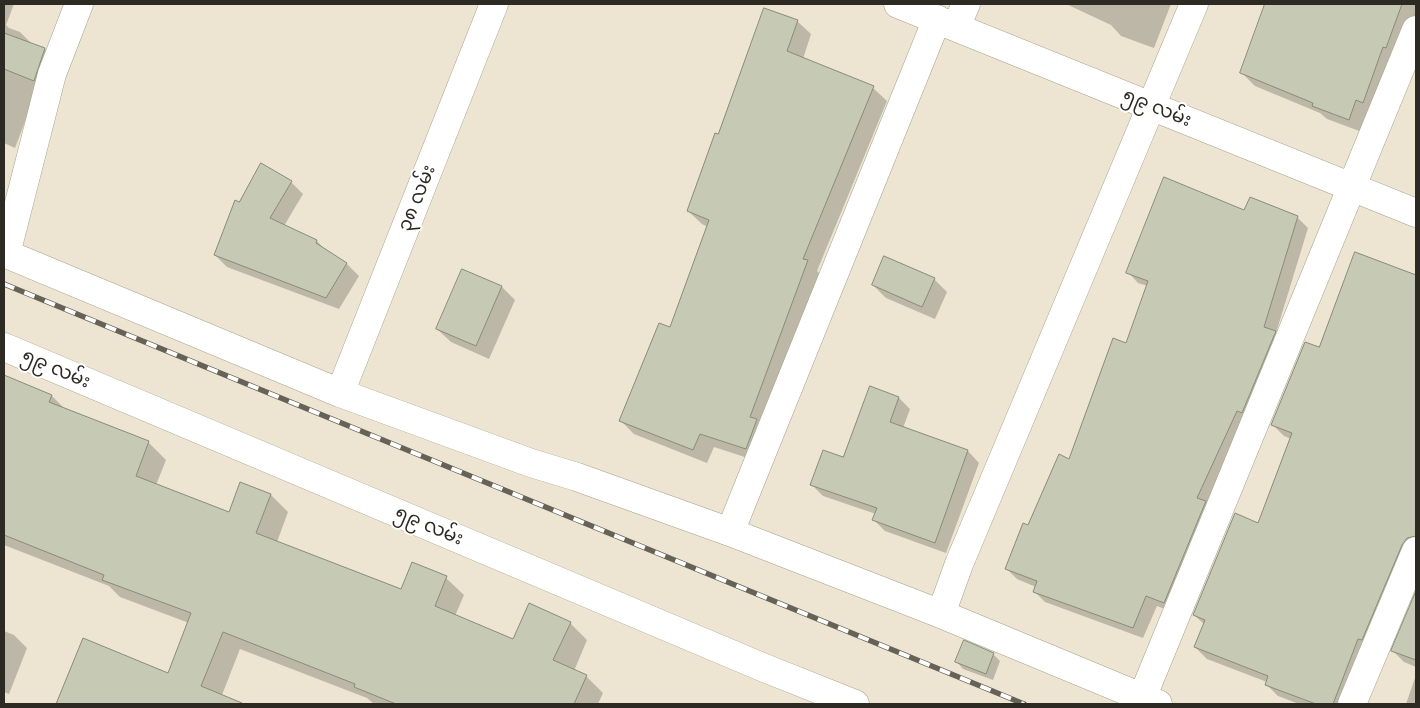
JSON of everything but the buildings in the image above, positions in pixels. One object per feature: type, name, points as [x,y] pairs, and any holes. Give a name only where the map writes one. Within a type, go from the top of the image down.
[{"type":"street","points":[[79,4],[52,74],[5,253],[340,393],[531,463],[585,480],[730,532],[941,614],[1150,701],[1416,30]]},
{"type":"street","name":"၃၈ လမ်း","points":[[340,393],[494,4]]},
{"type":"street","name":"၅၉ လမ်း","points":[[898,4],[953,16],[1153,106],[1416,212]]},
{"type":"street","points":[[941,614],[959,564],[1153,106],[1194,4]]},
{"type":"street","points":[[730,532],[953,16]]},
{"type":"street","name":"၅၉ လမ်း","points":[[4,346],[762,667],[855,704]]},
{"type":"street","points":[[1352,704],[1416,551]]},
{"type":"railway","points":[[4,284],[1024,704]]}]
